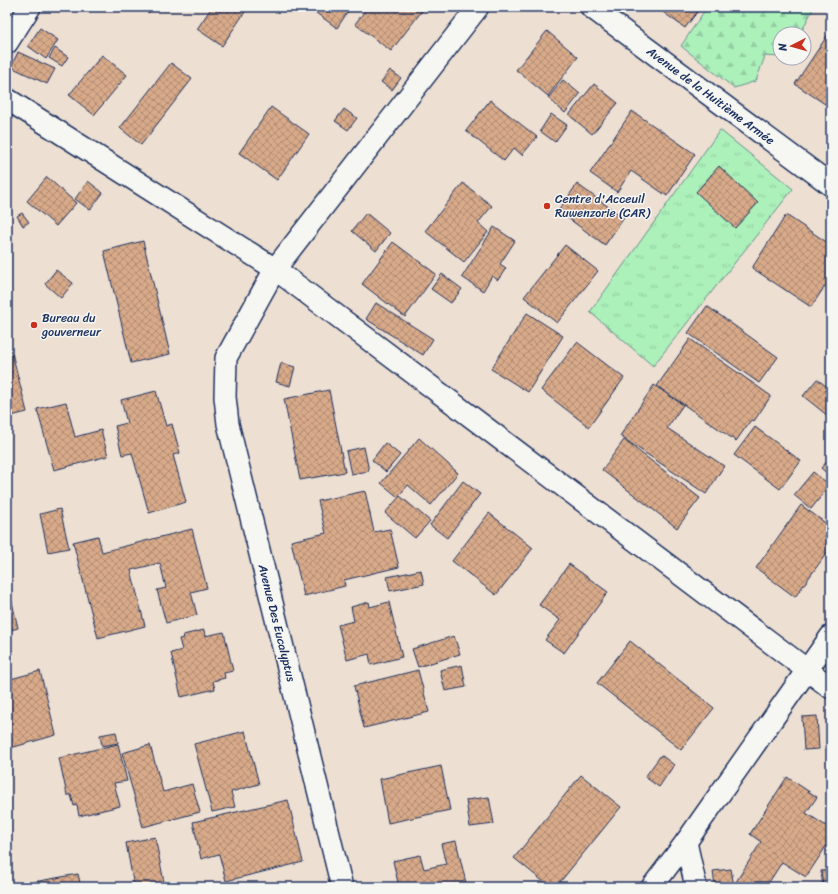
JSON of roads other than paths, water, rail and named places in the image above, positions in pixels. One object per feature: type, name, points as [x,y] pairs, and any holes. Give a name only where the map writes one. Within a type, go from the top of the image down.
[{"type":"street","points":[[7,43],[30,7]]},
{"type":"street","points":[[275,269],[478,7]]},
{"type":"street","name":"Avenue de la Huitième Armée","points":[[591,7],[831,185]]},
{"type":"street","points":[[7,99],[275,269],[831,688]]},
{"type":"street","name":"Avenue Des Eucalyptus","points":[[275,269],[226,358],[225,397],[228,424],[342,887]]},
{"type":"street","points":[[652,887],[686,842],[831,636]]},
{"type":"street","points":[[686,842],[696,887]]},
{"type":"place","name":"Centre d'Acceuil Ruwenzorie (CAR)","points":[[547,206]]},
{"type":"place","name":"Bureau du gouverneur","points":[[34,325]]}]
